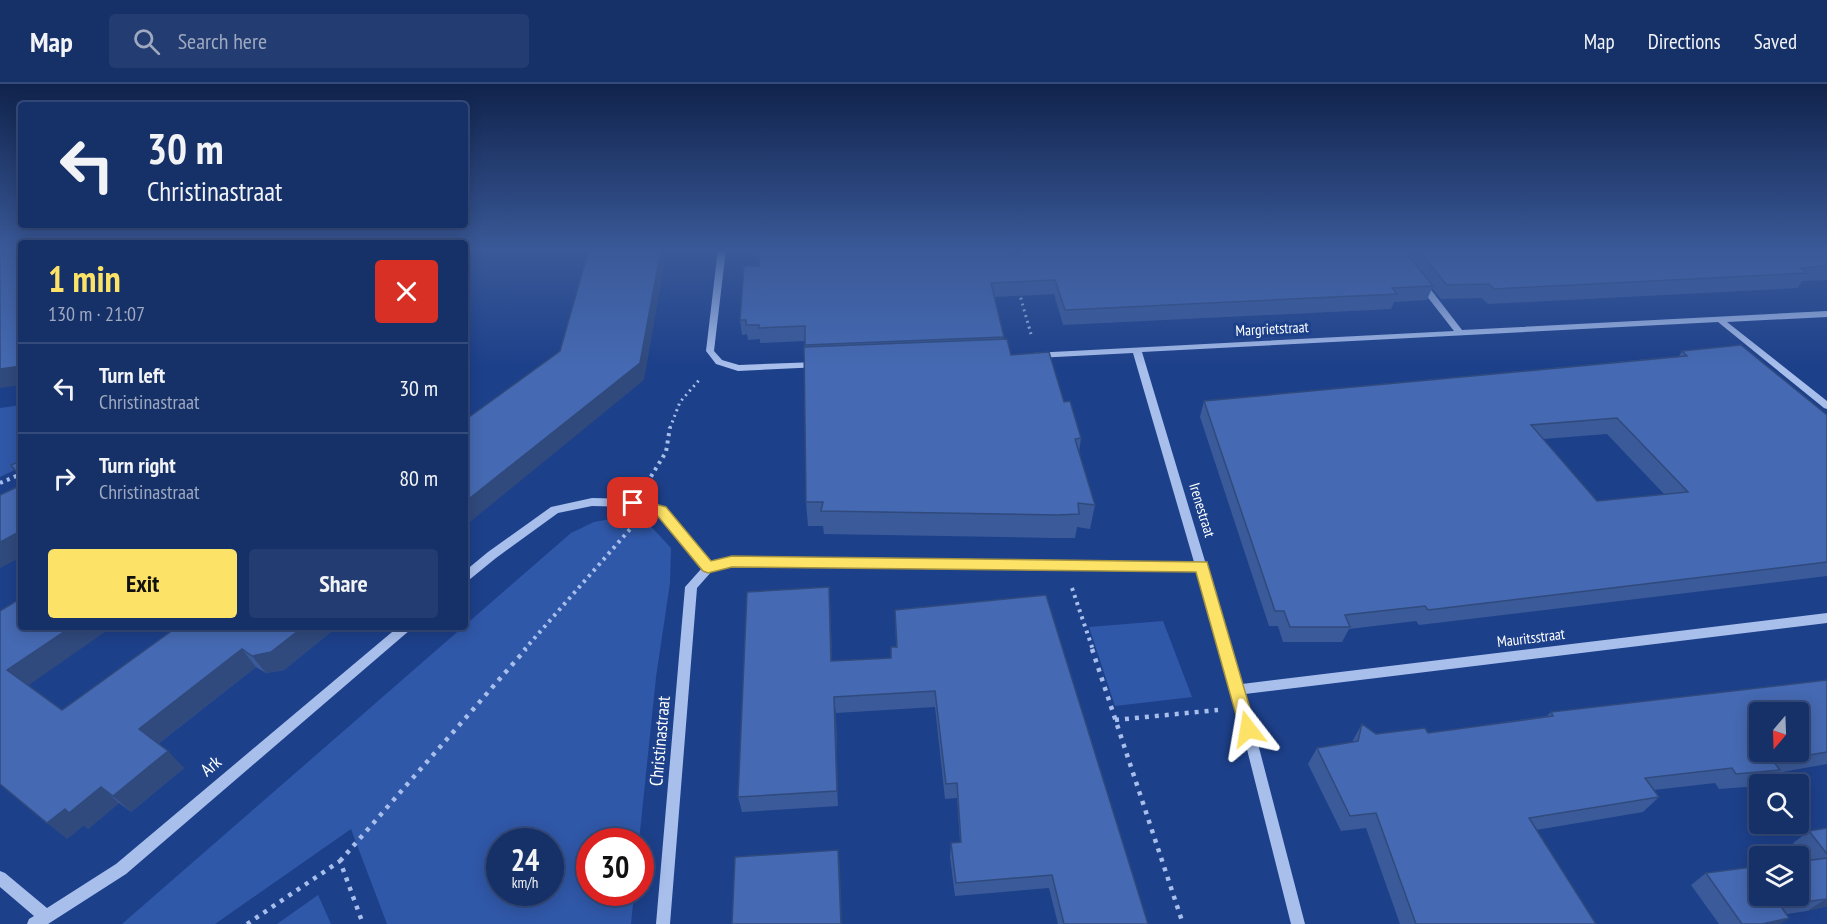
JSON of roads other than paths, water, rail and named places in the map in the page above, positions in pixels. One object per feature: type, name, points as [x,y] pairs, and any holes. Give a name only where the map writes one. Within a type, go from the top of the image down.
[{"type":"street","points":[[717,288],[710,351],[719,362],[738,368],[833,364]]},
{"type":"street","points":[[1425,288],[1459,332]]},
{"type":"street","name":"Margrietstraat","points":[[1024,355],[1827,314]]},
{"type":"street","points":[[1721,321],[1827,406]]},
{"type":"street","name":"Irenestraat","points":[[1137,351],[1238,690],[1298,924]]},
{"type":"street","points":[[468,575],[492,555],[555,510],[592,502],[633,503],[661,511],[708,567],[732,561],[1202,566]]},
{"type":"street","name":"Christinastraat","points":[[663,924],[691,587],[708,567]]},
{"type":"street","name":"Mauritsstraat","points":[[1238,690],[1827,618]]},
{"type":"street","name":"Ark","points":[[39,920],[121,869],[402,630]]},
{"type":"street","points":[[0,878],[39,920]]}]
